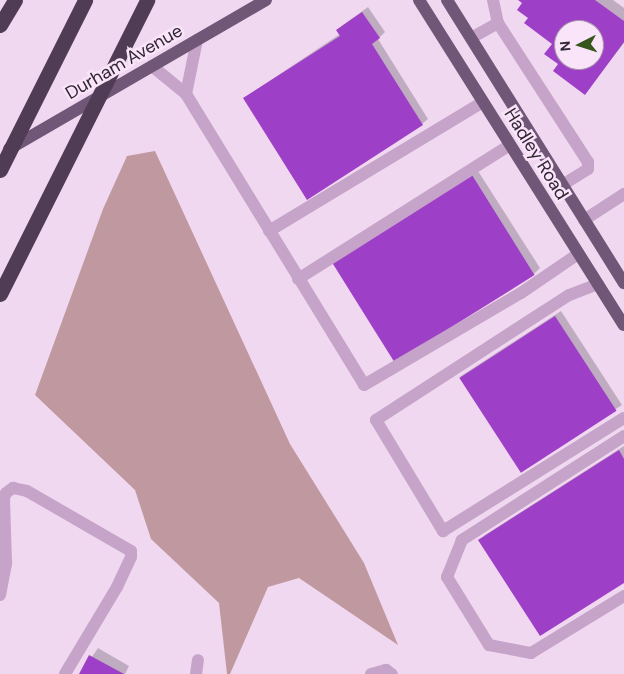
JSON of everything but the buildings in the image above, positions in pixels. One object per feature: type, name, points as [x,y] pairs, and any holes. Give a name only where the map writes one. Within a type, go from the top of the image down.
[{"type":"highway","points":[[0,25],[15,0]]},
{"type":"highway","points":[[0,170],[85,0]]},
{"type":"highway","points":[[0,294],[147,0]]},
{"type":"main road","name":"Durham Avenue","points":[[0,154],[266,0]]},
{"type":"main road","name":"Hadley Road","points":[[447,0],[624,283]]},
{"type":"main road","name":"Hadley Road","points":[[419,1],[624,325]]},
{"type":"street","points":[[493,0],[498,23],[588,162],[588,169],[562,185]]},
{"type":"street","points":[[471,38],[498,23]]},
{"type":"street","points":[[186,94],[197,40]]},
{"type":"street","points":[[152,66],[186,94],[364,384],[521,294],[578,254]]},
{"type":"street","points":[[269,231],[483,102]]},
{"type":"street","points":[[298,278],[510,145]]},
{"type":"street","points":[[584,220],[624,194]]},
{"type":"street","points":[[598,284],[569,295],[376,420],[443,531],[624,418]]},
{"type":"street","points":[[624,436],[462,540],[447,577],[489,645],[531,653],[624,596]]},
{"type":"street","points":[[0,595],[6,563],[4,498],[6,492],[13,488],[27,491],[131,551],[131,558],[117,587],[65,674]]},
{"type":"street","points":[[196,674],[198,660]]},
{"type":"street","points":[[371,674],[386,670],[392,674]]},
{"type":"shaded area","points":[[155,151],[290,444],[364,563],[398,645],[299,578],[268,587],[230,674],[227,674],[219,603],[151,539],[135,490],[35,395],[103,209],[127,156]]}]
